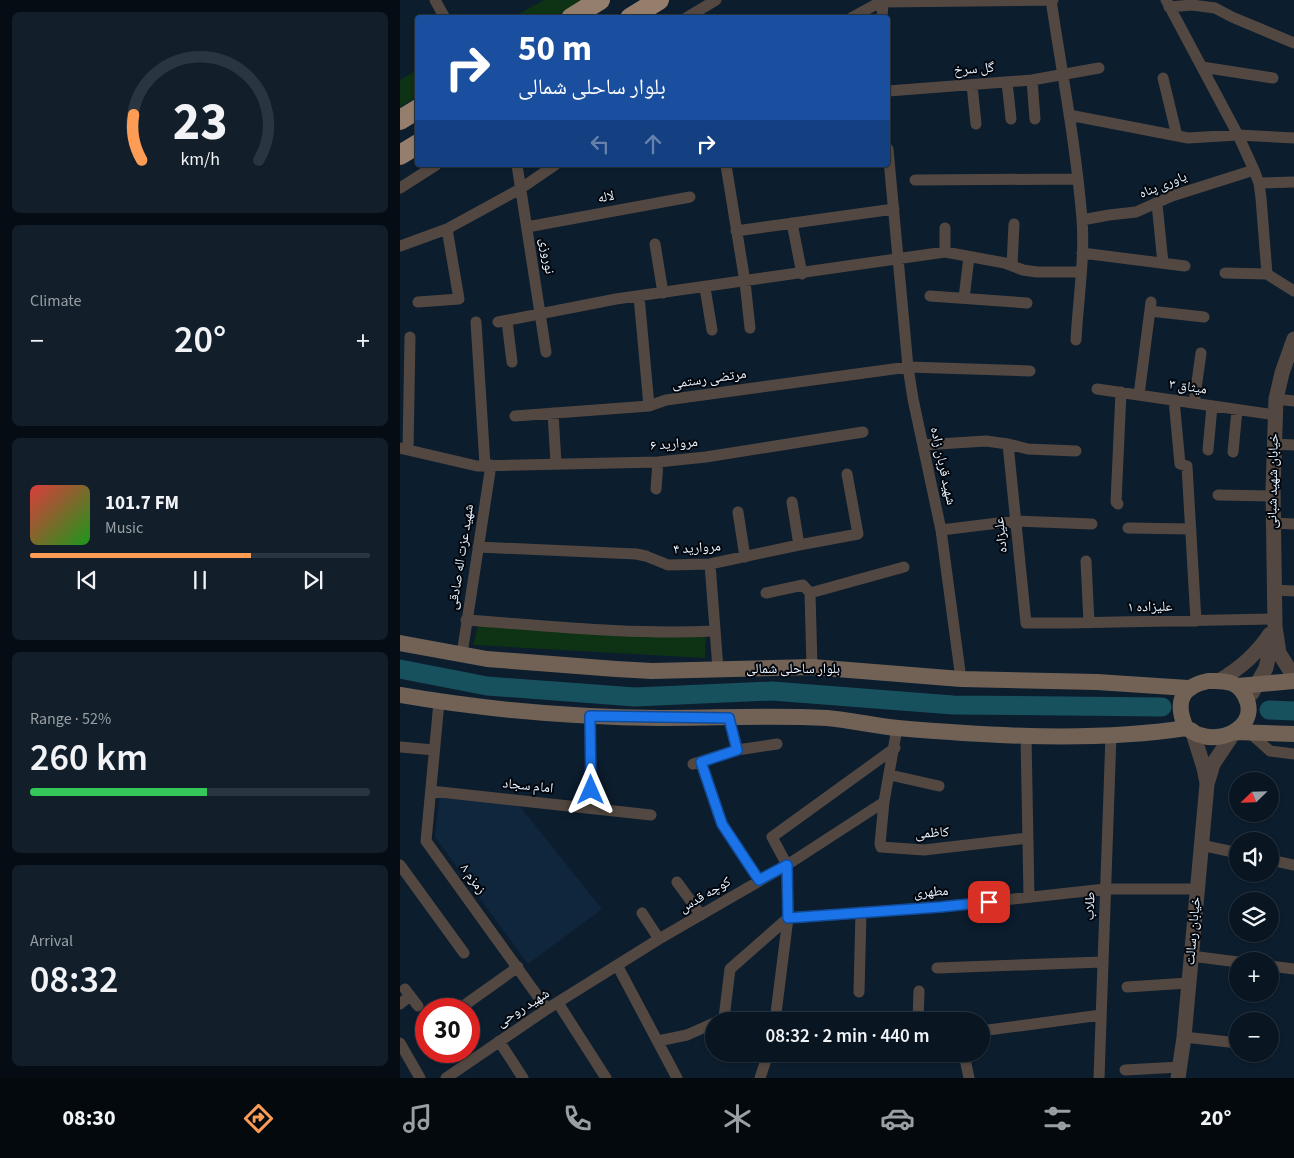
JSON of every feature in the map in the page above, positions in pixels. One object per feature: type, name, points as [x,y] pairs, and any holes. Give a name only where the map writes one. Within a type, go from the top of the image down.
[{"type":"highway","points":[[576,15],[600,0]]},
{"type":"highway","points":[[635,15],[659,0]]},
{"type":"highway","points":[[400,120],[415,111]]},
{"type":"highway","points":[[400,155],[415,146]]},
{"type":"main road","name":"بلوار ساحلی شمالی","points":[[400,643],[487,659],[616,669],[652,671],[812,667],[961,679],[1096,682],[1188,688]]},
{"type":"main road","points":[[1294,681],[1237,686],[1219,681],[1198,683],[1188,688],[1183,695],[1181,703],[1182,718],[1189,729],[1200,735],[1211,737],[1239,733],[1294,734]]},
{"type":"main road","points":[[1237,686],[1248,701],[1249,713],[1239,733]]},
{"type":"main road","points":[[400,694],[438,702],[550,714],[828,718],[897,728],[1026,736],[1111,735],[1189,729]]},
{"type":"street","points":[[435,0],[443,15]]},
{"type":"street","points":[[857,15],[884,1],[1052,0],[1082,220],[1082,253],[1076,340]]},
{"type":"street","points":[[882,15],[884,1]]},
{"type":"street","points":[[690,15],[709,2]]},
{"type":"street","points":[[1167,3],[1215,8],[1232,18],[1294,43]]},
{"type":"street","points":[[1167,3],[1238,135],[1259,183],[1267,274]]},
{"type":"street","name":"گل سرخ","points":[[890,91],[1032,80],[1099,68]]},
{"type":"street","points":[[1202,68],[1273,78]]},
{"type":"street","points":[[1163,78],[1177,136]]},
{"type":"street","points":[[1032,80],[1035,119]]},
{"type":"street","points":[[1007,82],[1011,119]]},
{"type":"street","points":[[972,84],[976,124]]},
{"type":"street","points":[[1069,115],[1195,138],[1238,135],[1294,138]]},
{"type":"street","points":[[400,188],[433,167]]},
{"type":"street","name":"نوروزی","points":[[517,167],[542,314],[546,352]]},
{"type":"street","points":[[400,246],[447,228],[520,189],[553,167]]},
{"type":"street","points":[[726,167],[750,328]]},
{"type":"street","name":"شهید قربان زاده","points":[[890,167],[908,367],[941,530],[961,679]]},
{"type":"street","name":"یاوری پناه","points":[[1082,220],[1136,212],[1172,196],[1254,170]]},
{"type":"street","points":[[915,180],[1077,179]]},
{"type":"street","points":[[1259,183],[1294,182]]},
{"type":"street","name":"لاله","points":[[527,227],[690,197]]},
{"type":"street","points":[[1157,204],[1163,264]]},
{"type":"street","points":[[736,231],[894,209]]},
{"type":"street","points":[[792,223],[802,274]]},
{"type":"street","points":[[1012,266],[1014,224]]},
{"type":"street","points":[[418,302],[459,299],[447,228]]},
{"type":"street","points":[[945,228],[945,252]]},
{"type":"street","points":[[655,244],[663,293]]},
{"type":"street","points":[[512,362],[502,322],[591,303],[945,252],[1023,270],[1037,272],[1080,272]]},
{"type":"street","points":[[1082,253],[1185,266]]},
{"type":"street","points":[[964,298],[969,257]]},
{"type":"street","points":[[1225,273],[1267,274],[1294,291]]},
{"type":"street","points":[[705,288],[712,330]]},
{"type":"street","points":[[638,296],[649,406]]},
{"type":"street","points":[[930,296],[1027,303]]},
{"type":"street","points":[[1139,395],[1150,306],[1204,317]]},
{"type":"street","name":"شهید عزت اله صادقی","points":[[462,654],[488,465],[476,322]]},
{"type":"street","points":[[404,449],[405,371],[410,337]]},
{"type":"street","name":"خیابان شهید شبانی","points":[[1294,339],[1282,373],[1276,399],[1273,496],[1275,623],[1279,653],[1294,674]]},
{"type":"street","points":[[1194,403],[1201,353]]},
{"type":"street","name":"مرتضی رستمی","points":[[514,416],[649,406],[666,400],[908,367],[1030,371]]},
{"type":"street","name":"میثاق ۳","points":[[1097,389],[1275,415]]},
{"type":"street","points":[[1118,504],[1116,502],[1121,392]]},
{"type":"street","points":[[1276,399],[1294,401]]},
{"type":"street","points":[[1174,400],[1180,464],[1187,466],[1196,622]]},
{"type":"street","points":[[1208,450],[1212,406]]},
{"type":"street","points":[[1234,452],[1237,410]]},
{"type":"street","points":[[553,414],[556,463]]},
{"type":"street","name":"مروارید ۶","points":[[404,449],[477,466],[658,462],[706,457],[863,432]]},
{"type":"street","points":[[923,446],[986,441],[1028,449],[1076,451]]},
{"type":"street","name":"علیزاده","points":[[1008,444],[1026,622]]},
{"type":"street","points":[[1274,444],[1294,445]]},
{"type":"street","points":[[656,489],[658,462]]},
{"type":"street","name":"مروارید ۴","points":[[478,547],[636,554],[646,556],[668,566],[710,564],[858,534],[847,474]]},
{"type":"street","points":[[1218,495],[1273,496]]},
{"type":"street","points":[[792,502],[799,545]]},
{"type":"street","points":[[738,512],[745,557]]},
{"type":"street","points":[[941,530],[1015,522],[1092,524]]},
{"type":"street","points":[[1273,523],[1294,524]]},
{"type":"street","points":[[1128,528],[1191,529]]},
{"type":"street","points":[[1086,562],[1089,623]]},
{"type":"street","points":[[710,564],[718,669]]},
{"type":"street","points":[[810,593],[904,567]]},
{"type":"street","points":[[766,593],[803,585],[810,593],[812,667]]},
{"type":"street","points":[[1274,590],[1294,591]]},
{"type":"street","points":[[466,620],[610,630],[682,633],[715,631]]},
{"type":"street","name":"علیزاده ۱","points":[[1026,622],[1029,624],[1275,623]]},
{"type":"street","points":[[1219,681],[1239,669],[1260,649],[1275,623]]},
{"type":"street","name":"خیابان شهید شبانی","points":[[1248,701],[1266,668],[1275,623]]},
{"type":"street","name":"زمزم ۸","points":[[438,702],[426,841],[518,966],[547,1009]]},
{"type":"street","points":[[590,716],[591,808]]},
{"type":"street","points":[[729,718],[737,750]]},
{"type":"street","points":[[884,802],[897,728]]},
{"type":"street","name":"خیابان رسالت","points":[[1189,729],[1204,768],[1207,784]]},
{"type":"street","points":[[1239,733],[1270,751],[1294,754]]},
{"type":"street","name":"خیابان رسالت","points":[[1179,1073],[1184,1037],[1207,784],[1213,764],[1239,733]]},
{"type":"street","name":"طلاب","points":[[1099,1078],[1111,735]]},
{"type":"street","points":[[1026,736],[1029,897]]},
{"type":"street","points":[[759,880],[722,824],[697,763],[737,750],[777,744]]},
{"type":"street","points":[[400,747],[434,750]]},
{"type":"street","points":[[776,1012],[788,918],[787,865],[772,837],[895,748]]},
{"type":"street","points":[[890,775],[939,786]]},
{"type":"street","name":"امام سجاد","points":[[431,791],[651,815]]},
{"type":"street","name":"کاظمی","points":[[884,802],[880,844],[884,848],[924,850],[1028,838]]},
{"type":"street","name":"کوچه قدس","points":[[617,965],[787,865],[884,802]]},
{"type":"street","points":[[1200,846],[1229,851]]},
{"type":"street","points":[[1279,862],[1294,865]]},
{"type":"street","points":[[400,865],[464,953]]},
{"type":"street","points":[[677,882],[701,914]]},
{"type":"street","name":"مطهری","points":[[788,918],[940,907],[1105,889],[1197,890]]},
{"type":"street","points":[[859,992],[860,912]]},
{"type":"street","points":[[642,913],[659,939]]},
{"type":"street","points":[[720,1012],[730,969],[788,918]]},
{"type":"street","points":[[1191,956],[1229,961]]},
{"type":"street","points":[[937,968],[1102,962]]},
{"type":"street","points":[[617,965],[678,1078]]},
{"type":"street","name":"شهید روحی","points":[[446,1078],[498,1041],[617,965]]},
{"type":"street","points":[[474,998],[518,966]]},
{"type":"street","points":[[1279,967],[1294,969]]},
{"type":"street","points":[[1127,987],[1188,983]]},
{"type":"street","points":[[918,1012],[919,991]]},
{"type":"street","points":[[400,1004],[408,993],[415,1002]]},
{"type":"street","points":[[558,1003],[606,1078]]},
{"type":"street","points":[[990,1030],[1100,1015]]},
{"type":"street","points":[[658,1041],[687,1035],[705,1027]]},
{"type":"street","points":[[1184,1037],[1229,1042]]},
{"type":"street","points":[[498,1041],[523,1078]]},
{"type":"street","points":[[400,1043],[403,1058],[420,1078]]},
{"type":"street","points":[[760,1078],[765,1062]]},
{"type":"street","points":[[966,1062],[969,1078]]},
{"type":"street","points":[[1126,1070],[1179,1073]]},
{"type":"shaded area","points":[[440,792],[515,800],[602,909],[528,964],[435,837]]},
{"type":"green space","points":[[544,0],[584,0],[558,15],[517,15]]},
{"type":"green space","points":[[415,71],[415,98],[400,107],[400,80]]},
{"type":"green space","points":[[478,625],[706,636],[705,658],[473,645]]},
{"type":"waterway","points":[[400,669],[487,686],[635,697],[772,691],[953,705],[1162,707]]},
{"type":"waterway","points":[[1269,710],[1294,711]]},
{"type":"route","points":[[591,790],[590,716],[729,718],[737,750],[701,762],[722,824],[759,880],[787,865],[788,918],[989,902]]}]
